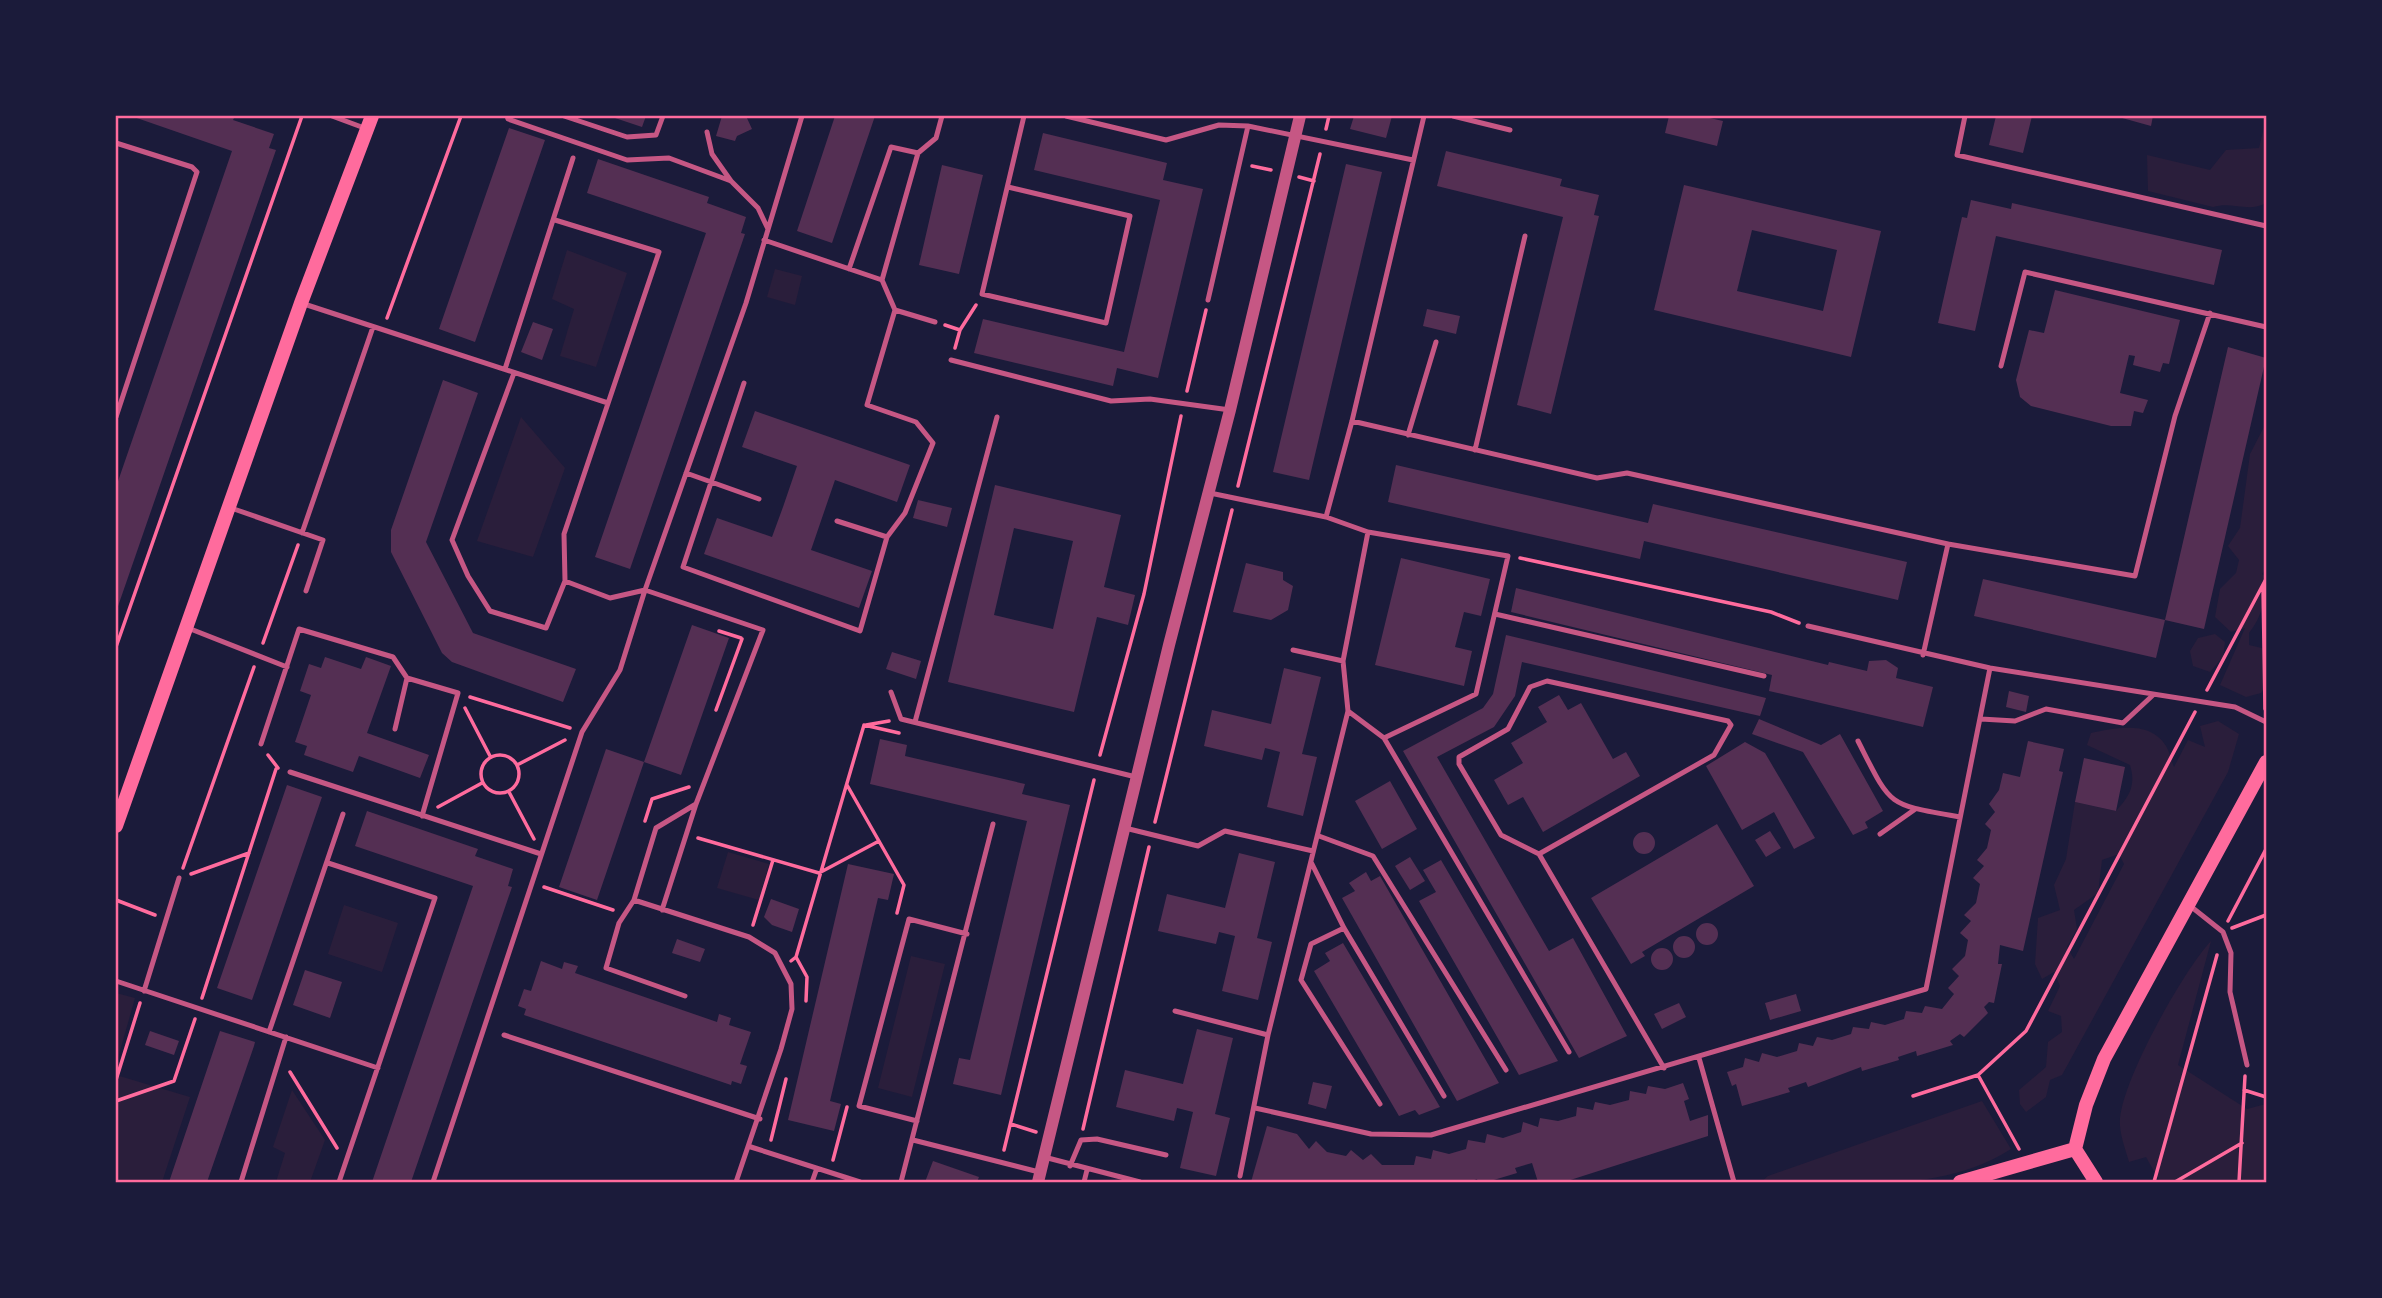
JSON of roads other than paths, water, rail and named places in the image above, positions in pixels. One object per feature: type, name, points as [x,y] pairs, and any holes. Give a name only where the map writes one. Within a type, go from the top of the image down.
[{"type":"main road","points":[[116,826],[301,303],[370,122]]},
{"type":"main road","points":[[2096,1182],[2075,1149],[2086,1105],[2105,1059],[2266,762]]},
{"type":"main road","points":[[1960,1182],[2075,1149]]},
{"type":"street","points":[[1039,1178],[1230,410],[1300,116]]},
{"type":"lane","points":[[332,116],[370,122]]},
{"type":"lane","points":[[507,116],[508,119],[627,160],[668,158],[731,181]]},
{"type":"lane","points":[[564,116],[627,137],[656,135],[663,116]]},
{"type":"lane","points":[[433,1182],[582,732],[620,670],[645,590],[746,303],[802,116]]},
{"type":"lane","points":[[744,383],[683,567],[860,631],[887,537],[905,513],[933,443],[916,422],[867,405],[895,310],[882,280],[918,153],[936,138],[942,116]]},
{"type":"lane","points":[[1008,187],[1130,216],[1106,323],[982,294],[1024,116]]},
{"type":"lane","points":[[1066,116],[1166,139],[1219,125],[1248,126],[1413,160]]},
{"type":"lane","points":[[1326,517],[1352,421],[1424,116]]},
{"type":"lane","points":[[1453,116],[1510,130]]},
{"type":"lane","points":[[1965,116],[1957,155],[2266,226]]},
{"type":"lane","points":[[1208,300],[1248,126]]},
{"type":"lane","points":[[707,132],[712,154],[731,181],[758,208],[768,229]]},
{"type":"lane","points":[[116,144],[192,167],[197,172],[116,417]]},
{"type":"lane","points":[[849,269],[891,147],[918,153]]},
{"type":"lane","points":[[505,369],[573,158]]},
{"type":"lane","points":[[514,373],[452,540],[468,576],[490,611],[546,628],[565,581],[564,534],[659,252],[555,220]]},
{"type":"lane","points":[[1475,450],[1525,236]]},
{"type":"lane","points":[[764,240],[882,280]]},
{"type":"lane","points":[[2001,366],[2025,272],[2266,327]]},
{"type":"lane","points":[[301,303],[608,403]]},
{"type":"lane","points":[[895,310],[935,322]]},
{"type":"lane","points":[[1352,421],[1597,478],[1627,473],[1948,544],[2135,576],[2175,416],[2210,313]]},
{"type":"lane","points":[[302,533],[373,327]]},
{"type":"lane","points":[[1408,435],[1436,342]]},
{"type":"lane","points":[[951,360],[1111,401],[1150,399],[1230,410]]},
{"type":"lane","points":[[915,722],[997,417]]},
{"type":"lane","points":[[686,473],[759,499]]},
{"type":"lane","points":[[1209,492],[1326,517],[1368,533],[1508,556],[1476,695],[1384,738]]},
{"type":"lane","points":[[228,507],[323,540],[306,591]]},
{"type":"lane","points":[[837,521],[887,537]]},
{"type":"lane","points":[[1240,1176],[1268,1035],[1349,712],[1343,661],[1368,533]]},
{"type":"lane","points":[[1923,655],[1948,544]]},
{"type":"lane","points":[[565,581],[610,598],[645,590],[763,630],[696,803],[662,910]]},
{"type":"lane","points":[[1494,614],[1764,677]]},
{"type":"lane","points":[[1808,626],[1923,655],[1990,668],[2152,696],[2235,707],[2266,722]]},
{"type":"lane","points":[[185,627],[287,667]]},
{"type":"lane","points":[[261,744],[299,629],[393,657],[407,678],[458,694],[422,816]]},
{"type":"lane","points":[[1293,650],[1343,661]]},
{"type":"lane","points":[[1255,1108],[1371,1134],[1431,1135],[1927,989],[1990,668]]},
{"type":"lane","points":[[395,729],[407,678]]},
{"type":"lane","points":[[1539,854],[1714,755],[1731,725],[1728,721],[1547,681],[1530,687],[1508,729],[1459,757],[1459,764],[1501,835],[1539,854],[1664,1068]]},
{"type":"lane","points":[[891,692],[901,719],[1137,777]]},
{"type":"lane","points":[[1981,719],[2015,721],[2046,709],[2123,723],[2152,696]]},
{"type":"lane","points":[[1349,712],[1384,738],[1569,1052]]},
{"type":"lane","points":[[1858,741],[1885,793],[1896,803],[1914,810],[1960,817]]},
{"type":"lane","points":[[290,772],[541,854]]},
{"type":"lane","points":[[685,996],[606,968],[619,923],[634,900],[656,828],[696,803]]},
{"type":"lane","points":[[1880,834],[1914,810]]},
{"type":"lane","points":[[269,1032],[343,814]]},
{"type":"lane","points":[[901,1182],[967,934],[993,824]]},
{"type":"lane","points":[[1125,828],[1198,846],[1226,831],[1313,851]]},
{"type":"lane","points":[[1319,836],[1373,856],[1506,1070]]},
{"type":"lane","points":[[1311,862],[1344,928],[1444,1096]]},
{"type":"lane","points":[[328,863],[435,898],[339,1182]]},
{"type":"lane","points":[[144,991],[179,878]]},
{"type":"lane","points":[[634,900],[749,937],[775,953],[791,984],[792,1009],[751,1147],[736,1182]]},
{"type":"lane","points":[[2189,905],[2223,932],[2231,953],[2230,992],[2246,1065]]},
{"type":"lane","points":[[917,1121],[859,1106],[909,919],[967,934]]},
{"type":"lane","points":[[1344,928],[1311,944],[1301,981],[1380,1104]]},
{"type":"lane","points":[[116,981],[377,1068]]},
{"type":"lane","points":[[1175,1011],[1268,1035]]},
{"type":"lane","points":[[504,1035],[760,1119]]},
{"type":"lane","points":[[241,1182],[286,1037]]},
{"type":"lane","points":[[1699,1058],[1734,1182]]},
{"type":"lane","points":[[1070,1166],[1080,1140],[1097,1139],[1166,1155]]},
{"type":"lane","points":[[913,1140],[1002,1162],[1039,1178]]},
{"type":"lane","points":[[751,1147],[860,1182]]},
{"type":"lane","points":[[1044,1157],[1070,1166],[1140,1182]]},
{"type":"lane","points":[[812,1182],[817,1168]]},
{"type":"lane","points":[[1084,1182],[1087,1170]]}]
